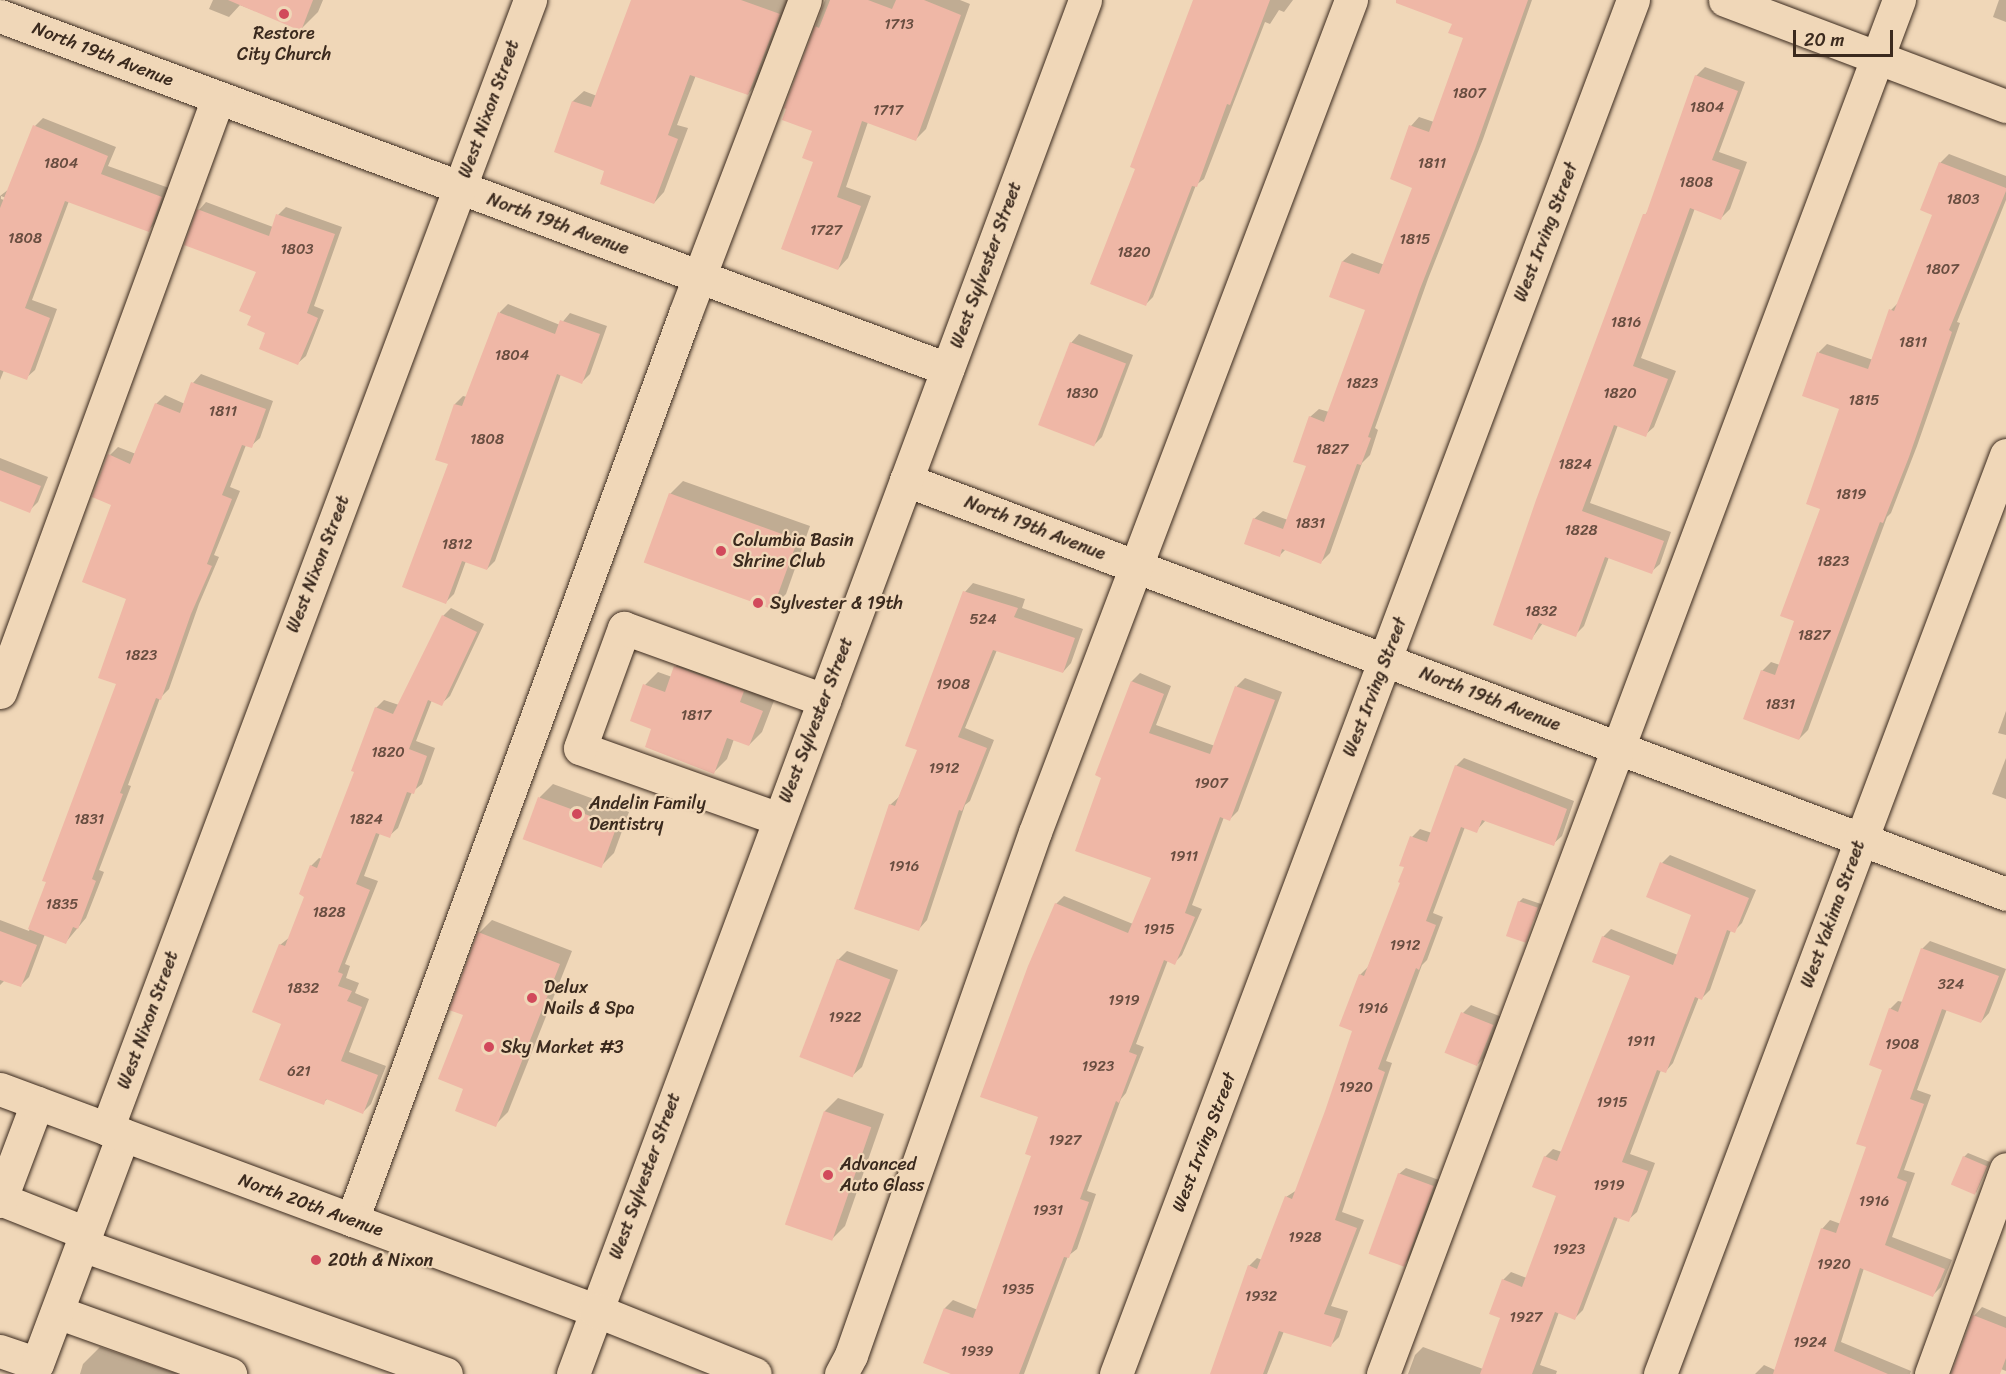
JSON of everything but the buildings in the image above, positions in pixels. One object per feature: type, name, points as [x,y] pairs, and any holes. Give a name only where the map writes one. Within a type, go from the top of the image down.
[{"type":"street","name":"West Nixon Street","points":[[36,1369],[84,1239],[115,1132],[530,0]]},
{"type":"street","points":[[352,1220],[699,277],[805,0]]},
{"type":"street","name":"West Sylvester Street","points":[[573,1374],[1085,0]]},
{"type":"street","points":[[841,1374],[858,1333],[1035,832],[1351,0]]},
{"type":"street","name":"West Irving Street","points":[[1116,1374],[1633,0]]},
{"type":"street","points":[[1725,0],[2006,106]]},
{"type":"street","points":[[1383,1374],[1899,0]]},
{"type":"street","name":"North 19th Avenue","points":[[0,16],[947,369]]},
{"type":"street","points":[[0,692],[218,98]]},
{"type":"street","name":"West Yakima Street","points":[[1660,1374],[2006,455]]},
{"type":"street","name":"North 19th Avenue","points":[[906,480],[2006,894]]},
{"type":"street","points":[[779,819],[580,748],[624,628],[824,700]]},
{"type":"street","name":"North 20th Avenue","points":[[0,1089],[595,1310],[755,1374]]},
{"type":"street","points":[[37,1103],[0,1200],[84,1239],[446,1374]]},
{"type":"street","points":[[1931,1374],[2006,1169]]},
{"type":"street","points":[[57,1312],[230,1374]]},
{"type":"street","points":[[0,1351],[36,1369]]},
{"type":"place","name":"Restore City Church","points":[[284,14]]},
{"type":"place","name":"Columbia Basin Shrine Club","points":[[721,551]]},
{"type":"place","name":"Sylvester & 19th","points":[[758,603]]},
{"type":"place","name":"Andelin Family Dentistry","points":[[577,814]]},
{"type":"place","name":"Delux Nails & Spa","points":[[532,998]]},
{"type":"place","name":"Sky Market #3","points":[[489,1047]]},
{"type":"place","name":"Advanced Auto Glass","points":[[828,1175]]},
{"type":"place","name":"20th & Nixon","points":[[316,1260]]}]
